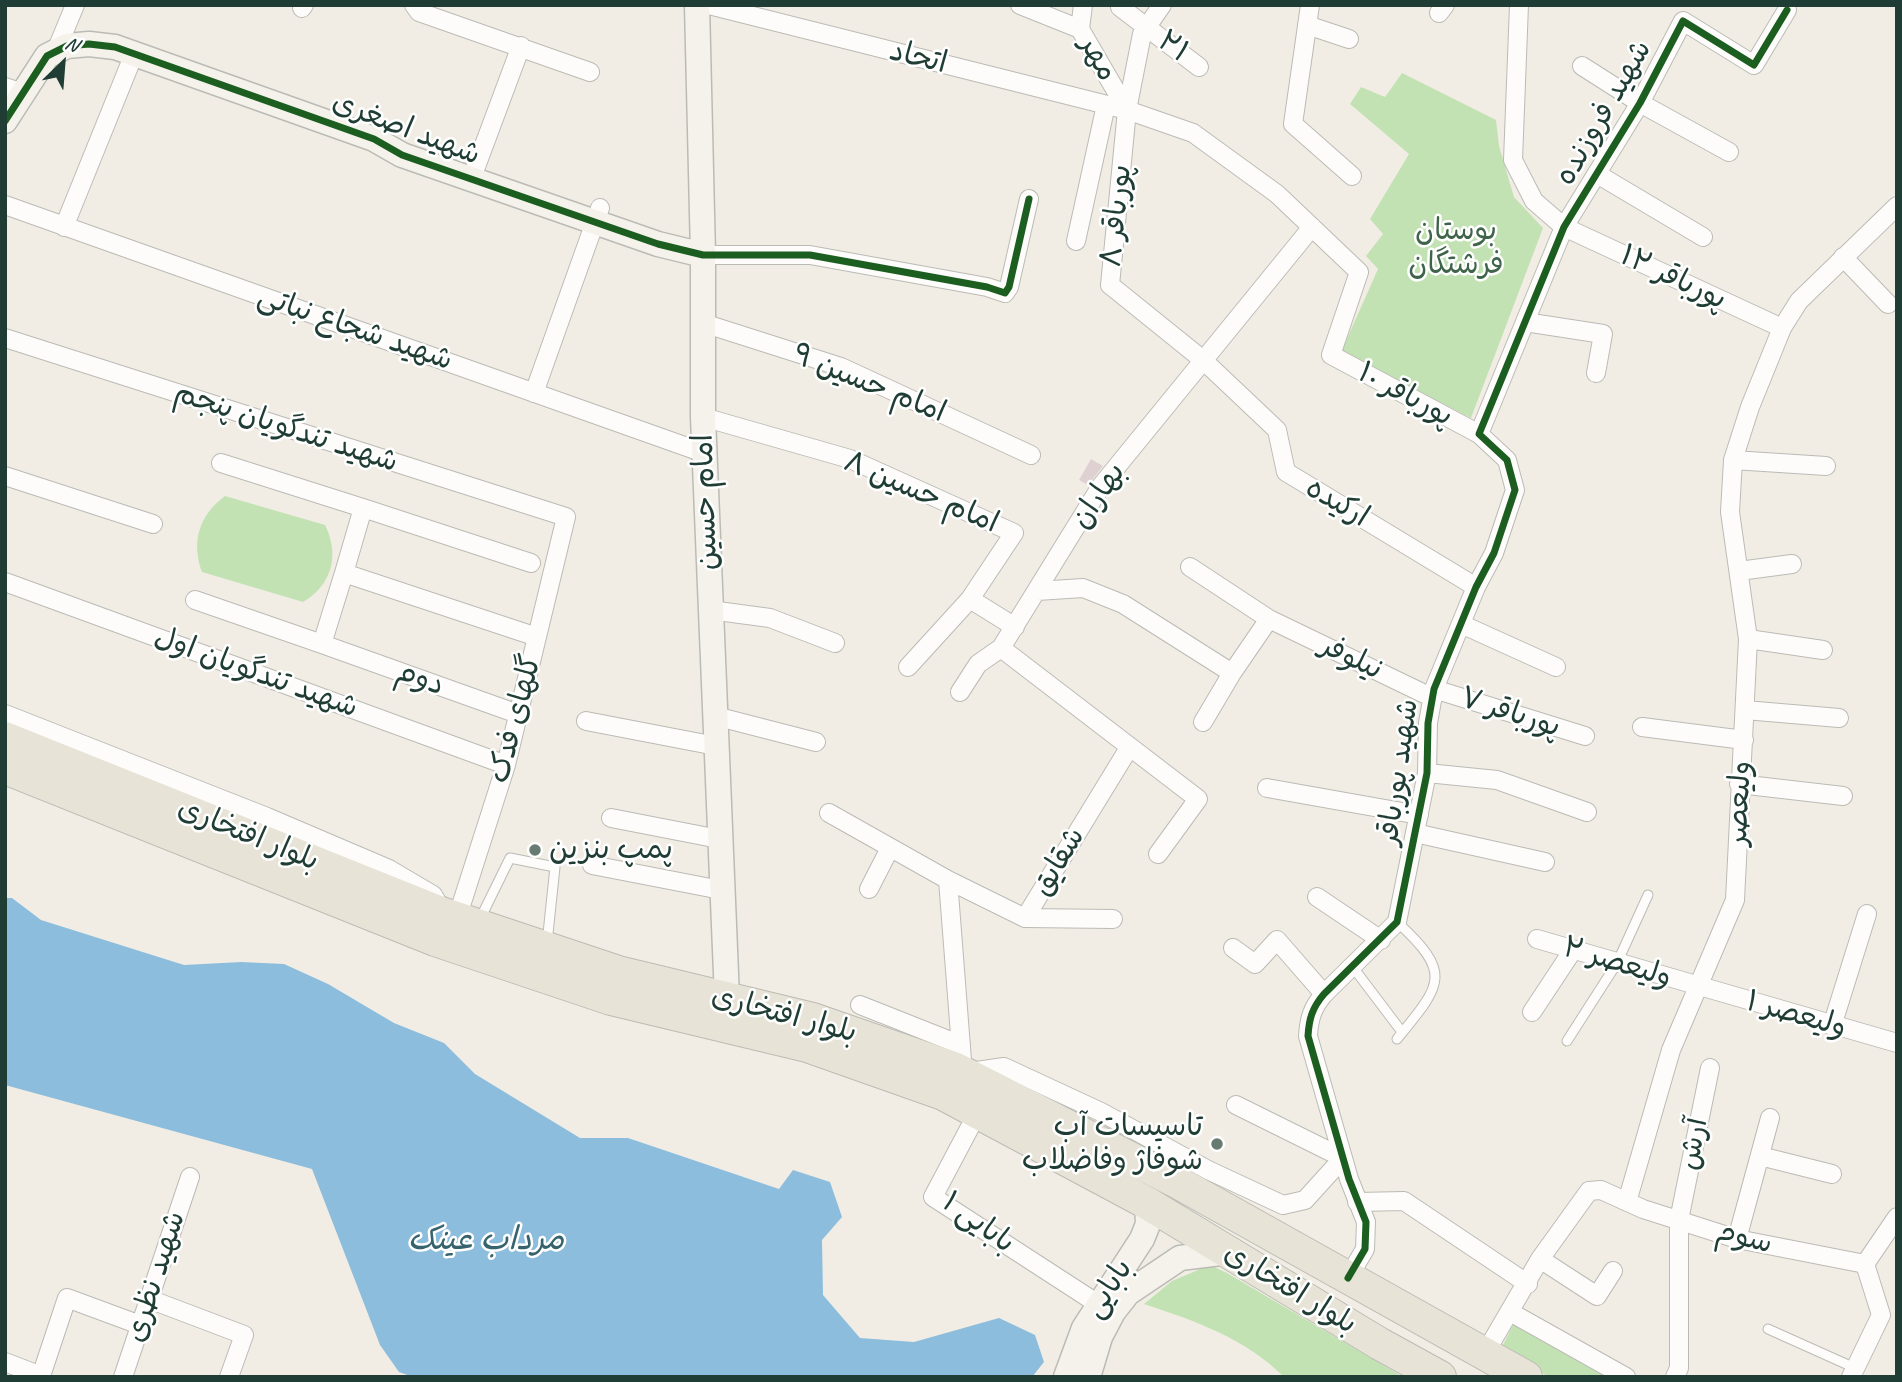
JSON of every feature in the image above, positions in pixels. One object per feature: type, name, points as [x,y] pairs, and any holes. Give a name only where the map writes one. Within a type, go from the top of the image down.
[{"type":"highway","name":"بلوار افتخاری","points":[[5,738],[459,919],[618,972],[813,1018],[962,1059],[1526,1377]]},
{"type":"highway","name":"بلوار افتخاری","points":[[5,768],[435,940],[611,999],[807,1046],[943,1094],[1147,1203],[1440,1377]]},
{"type":"street","points":[[5,121],[14,90],[55,51],[75,5]]},
{"type":"street","name":"امام حسین","points":[[697,5],[704,453],[726,998]]},
{"type":"street","name":"اتحاد","points":[[709,5],[1127,110],[1193,133],[1277,194],[1359,272],[1331,355]]},
{"type":"street","points":[[1020,5],[1080,29]]},
{"type":"street","name":"مهر","points":[[1083,5],[1080,29],[1127,110]]},
{"type":"street","points":[[1127,110],[1142,34],[1162,5]]},
{"type":"street","points":[[1310,5],[1293,124],[1352,176]]},
{"type":"street","points":[[1479,435],[1564,227],[1534,201],[1513,160],[1519,5]]},
{"type":"street","name":"۲۱","points":[[1120,7],[1199,67]]},
{"type":"street","points":[[420,8],[590,72]]},
{"type":"street","name":"شهید فروزنده","points":[[1564,227],[1640,103],[1683,21],[1754,65],[1787,10]]},
{"type":"street","points":[[1307,24],[1349,39]]},
{"type":"street","name":"شهید اصغری","points":[[55,51],[67,46],[89,44],[134,54],[374,139],[408,143],[474,173],[597,215],[662,229],[703,255]]},
{"type":"street","points":[[474,173],[521,46]]},
{"type":"street","points":[[64,226],[134,54]]},
{"type":"street","points":[[1582,66],[1640,103],[1729,152]]},
{"type":"street","points":[[1076,241],[1106,105]]},
{"type":"street","name":"پورباقر ۸","points":[[1127,110],[1110,285],[1203,360]]},
{"type":"street","points":[[1597,174],[1703,237]]},
{"type":"street","points":[[703,255],[810,255],[987,287],[1004,293],[1009,287],[1029,199]]},
{"type":"street","name":"شهید شجاع نباتی","points":[[5,205],[704,453]]},
{"type":"street","name":"ولیعصر","points":[[1627,1202],[1671,1050],[1696,986],[1735,900],[1748,639],[1730,512],[1733,460],[1750,407],[1782,328],[1799,302],[1897,206]]},
{"type":"street","points":[[534,393],[597,215]]},
{"type":"street","name":"بهاران","points":[[960,692],[978,664],[1001,649],[1101,486],[1312,227]]},
{"type":"street","name":"پورباقر ۱۲","points":[[1564,227],[1782,328]]},
{"type":"street","points":[[1843,257],[1888,304]]},
{"type":"street","points":[[1525,322],[1604,334],[1596,373]]},
{"type":"street","name":"امام حسین ۹","points":[[703,323],[841,367],[1031,455]]},
{"type":"street","name":"شهید تندگویان پنجم","points":[[5,338],[566,517]]},
{"type":"street","name":"پورباقر ۱۰","points":[[1331,355],[1479,435]]},
{"type":"street","name":"ارکیده","points":[[1203,360],[1277,430],[1286,472],[1476,587]]},
{"type":"street","name":"امام حسین ۸","points":[[703,417],[850,459],[1014,533],[970,600],[908,667]]},
{"type":"street","name":"شهید پورباقر","points":[[1397,922],[1427,773],[1428,723],[1434,694],[1476,587],[1494,553],[1516,490],[1507,460],[1479,435]]},
{"type":"street","points":[[1733,460],[1826,466]]},
{"type":"street","points":[[221,463],[531,563]]},
{"type":"street","points":[[5,476],[153,524]]},
{"type":"street","points":[[322,644],[363,508]]},
{"type":"street","name":"گلهای فدک","points":[[459,919],[506,765],[566,517]]},
{"type":"street","points":[[1739,572],[1792,564]]},
{"type":"street","name":"نیلوفر","points":[[1190,567],[1269,618],[1434,694]]},
{"type":"street","points":[[344,573],[537,637]]},
{"type":"street","name":"شهید تندگویان اول","points":[[5,582],[506,765]]},
{"type":"street","points":[[1037,591],[1083,588],[1123,604],[1232,673]]},
{"type":"street","name":"دوم","points":[[195,600],[518,715]]},
{"type":"street","points":[[970,600],[1015,627]]},
{"type":"street","points":[[710,610],[770,618],[835,643]]},
{"type":"street","points":[[1203,722],[1269,618]]},
{"type":"street","points":[[1461,624],[1556,667]]},
{"type":"street","points":[[1748,639],[1823,650]]},
{"type":"street","points":[[1001,649],[1198,799],[1158,855]]},
{"type":"street","name":"پورباقر ۷","points":[[1434,694],[1585,736]]},
{"type":"street","points":[[1745,710],[1839,718]]},
{"type":"street","points":[[5,713],[388,869],[433,895],[459,919]]},
{"type":"street","points":[[715,716],[816,742]]},
{"type":"street","points":[[586,721],[716,747]]},
{"type":"street","points":[[1642,727],[1744,740]]},
{"type":"street","name":"شقایق","points":[[829,813],[948,880],[1025,918],[1129,748]]},
{"type":"street","points":[[1427,773],[1497,780],[1587,812]]},
{"type":"street","points":[[1740,784],[1843,796]]},
{"type":"street","points":[[1267,788],[1419,815]]},
{"type":"street","points":[[611,818],[719,839]]},
{"type":"street","points":[[1415,834],[1545,862]]},
{"type":"street","points":[[869,889],[890,848]]},
{"type":"street","points":[[592,865],[721,890]]},
{"type":"street","points":[[948,880],[962,1059]]},
{"type":"street","points":[[1317,897],[1381,940]]},
{"type":"street","points":[[1832,1026],[1867,914]]},
{"type":"street","points":[[1025,918],[1113,919]]},
{"type":"street","points":[[1348,1278],[1365,1249],[1366,1222],[1357,1202],[1308,1036],[1311,1013],[1324,994],[1351,965],[1381,940],[1397,922]]},
{"type":"street","name":"ولیعصر ۲","points":[[1538,939],[1696,986]]},
{"type":"street","points":[[1233,948],[1255,964],[1277,940],[1324,994]]},
{"type":"street","points":[[1532,1012],[1573,950]]},
{"type":"street","name":"ولیعصر ۱","points":[[1696,986],[1897,1043]]},
{"type":"street","points":[[860,1005],[962,1059],[1004,1068],[1101,1112],[1208,1170],[1283,1205],[1305,1200],[1343,1157]]},
{"type":"street","name":"آرش","points":[[1675,1377],[1679,1368],[1679,1220],[1710,1068]]},
{"type":"street","points":[[1236,1105],[1343,1157]]},
{"type":"street","name":"بابایی ۱","points":[[978,1112],[933,1197],[1098,1304]]},
{"type":"street","points":[[1737,1239],[1770,1118]]},
{"type":"street","points":[[1760,1156],[1832,1174]]},
{"type":"street","name":"شهید نظری","points":[[123,1377],[190,1177]]},
{"type":"street","points":[[1484,1355],[1528,1284],[1540,1259],[1589,1191],[1601,1191],[1627,1202]]},
{"type":"street","points":[[1357,1202],[1404,1200],[1528,1284]]},
{"type":"street","name":"سوم","points":[[1627,1202],[1737,1239],[1865,1264]]},
{"type":"street","name":"بابایی","points":[[1066,1377],[1084,1328],[1149,1224],[1147,1203]]},
{"type":"street","points":[[1853,1372],[1881,1315],[1865,1264],[1897,1217]]},
{"type":"street","points":[[1142,1239],[1158,1243],[1169,1253],[1168,1264]]},
{"type":"street","name":"بابایی","points":[[1088,1377],[1100,1337],[1113,1312],[1128,1293],[1180,1258],[1229,1252]]},
{"type":"street","points":[[1540,1259],[1597,1297],[1613,1271]]},
{"type":"street","points":[[5,1362],[41,1376],[67,1298],[140,1325]]},
{"type":"street","points":[[149,1299],[244,1335],[229,1377]]},
{"type":"street","points":[[1510,1312],[1626,1377]]},
{"type":"lane","points":[[459,919],[510,858],[555,867],[547,948]]},
{"type":"lane","points":[[1567,1041],[1617,963],[1648,895]]},
{"type":"lane","points":[[1351,965],[1399,1035],[1425,1005],[1435,986],[1437,970],[1424,947],[1397,922]]},
{"type":"lane","points":[[1769,1329],[1853,1372]]},
{"type":"green space","name":"بوستان فرشتگان","points":[[1402,73],[1496,120],[1499,146],[1514,197],[1543,228],[1471,418],[1341,352],[1378,269],[1366,256],[1383,234],[1370,219],[1409,154],[1350,104],[1361,87],[1385,97]]},
{"type":"green space","points":[[225,496],[325,525],[330,536],[332,558],[327,578],[313,595],[303,602],[202,572],[197,550],[203,520]]},
{"type":"green space","points":[[1210,1265],[1403,1377],[1284,1377],[1269,1363],[1236,1341],[1200,1324],[1144,1304],[1172,1281]]},
{"type":"green space","points":[[1515,1321],[1622,1377],[1549,1377],[1501,1349]]},
{"type":"water","name":"مرداب عینک","points":[[5,898],[12,898],[41,920],[184,965],[241,962],[284,964],[328,984],[394,1023],[444,1043],[475,1074],[580,1138],[628,1138],[779,1189],[793,1170],[830,1182],[842,1217],[822,1240],[823,1295],[860,1338],[914,1342],[999,1318],[1035,1335],[1044,1362],[1032,1377],[413,1377],[399,1372],[380,1345],[312,1169],[5,1085]]},
{"type":"building","points":[[1091,459],[1103,466],[1088,485],[1079,480]]},
{"type":"cycle path","points":[[1348,1278],[1365,1249],[1366,1222],[1349,1179],[1308,1036],[1309,1024],[1314,1009],[1324,994],[1397,922],[1427,773],[1428,723],[1434,689],[1476,587],[1494,553],[1515,490],[1507,460],[1479,434],[1564,227],[1640,103],[1683,21],[1754,65],[1787,10]]},
{"type":"cycle path","points":[[5,121],[47,56],[67,46],[89,44],[115,47],[374,139],[402,155],[658,244],[703,255],[810,255],[987,287],[1005,293],[1009,287],[1029,199]]},
{"type":"place","name":"پمپ بنزین","points":[[535,850]]},
{"type":"place","name":"تاسیسات آب شوفاژ وفاضلاب","points":[[1217,1144]]}]
